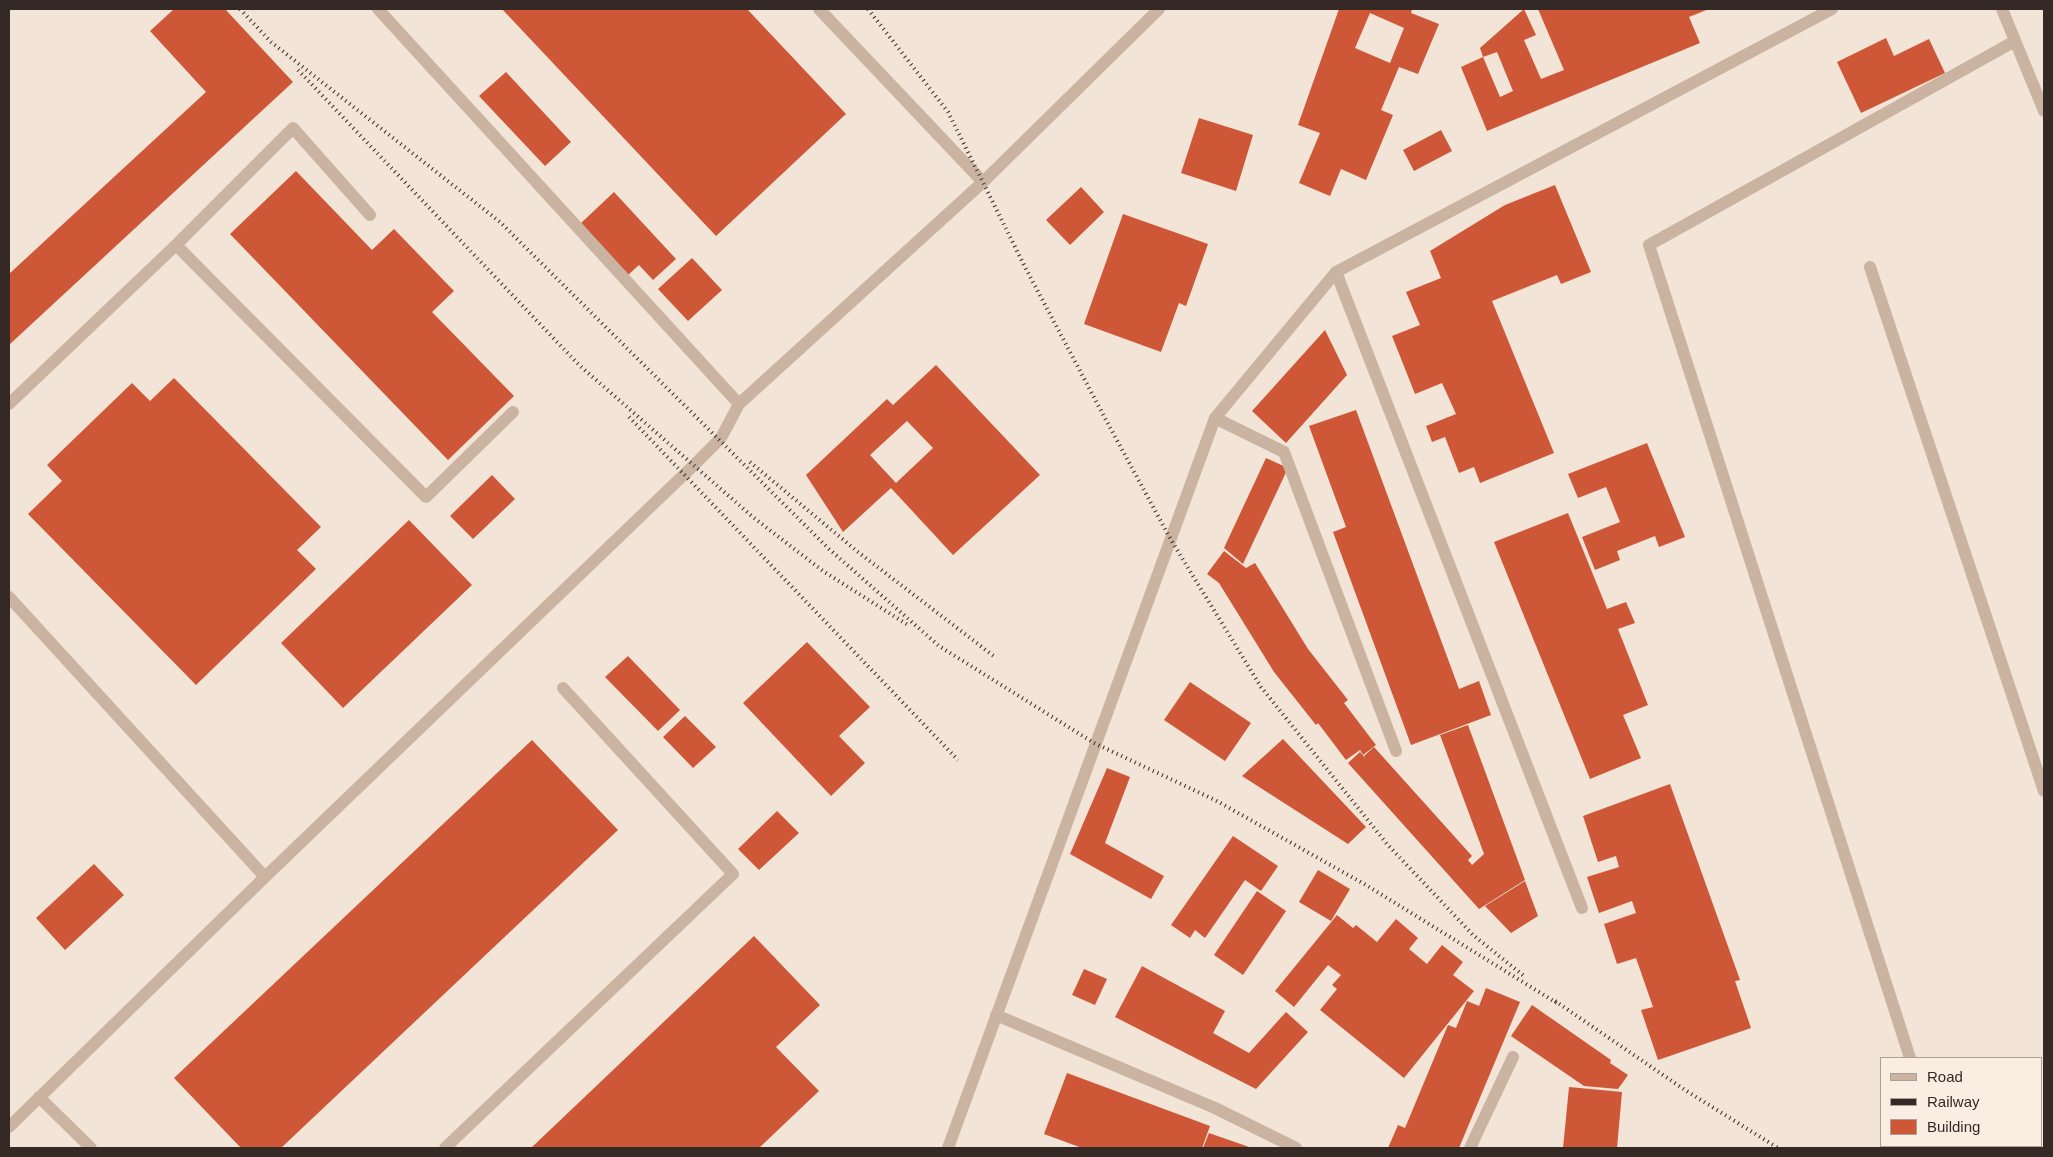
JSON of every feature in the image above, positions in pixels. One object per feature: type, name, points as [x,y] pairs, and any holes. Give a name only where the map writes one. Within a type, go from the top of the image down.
[{"type":"street","points":[[378,9],[739,404]]},
{"type":"street","points":[[819,9],[983,182]]},
{"type":"street","points":[[9,1127],[264,877],[694,465],[721,438],[739,404],[983,182],[1160,9]]},
{"type":"street","points":[[948,1148],[1215,418],[1336,272],[1832,9]]},
{"type":"street","points":[[2002,9],[2044,111]]},
{"type":"street","points":[[1910,1057],[1649,245],[2015,40]]},
{"type":"street","points":[[9,404],[176,245],[293,128],[370,215]]},
{"type":"street","points":[[176,245],[426,497],[513,412]]},
{"type":"street","points":[[1870,267],[2044,791]]},
{"type":"street","points":[[1336,272],[1582,908]]},
{"type":"street","points":[[1215,418],[1284,452],[1396,751]]},
{"type":"street","points":[[9,597],[264,877]]},
{"type":"street","points":[[445,1148],[733,874],[563,688]]},
{"type":"street","points":[[996,1015],[1215,1108],[1296,1148]]},
{"type":"street","points":[[1470,1148],[1513,1057]]},
{"type":"street","points":[[39,1097],[91,1148]]},
{"type":"building","points":[[174,9],[225,9],[293,82],[9,345],[9,274],[206,92],[150,31]]},
{"type":"building","points":[[502,9],[747,9],[846,114],[716,236]]},
{"type":"building","points":[[1339,9],[1412,9],[1411,13],[1439,24],[1418,74],[1399,67],[1381,110],[1393,115],[1366,180],[1341,169],[1330,196],[1299,183],[1320,133],[1298,125]],"holes":[[[1370,13],[1404,28],[1390,63],[1355,48]]]},
{"type":"building","points":[[1524,9],[1536,35],[1524,40],[1541,79],[1564,70],[1538,9],[1709,9],[1689,17],[1700,43],[1487,131],[1461,67],[1483,57],[1480,48]],"holes":[[[1497,52],[1513,91],[1500,97],[1483,57]]]},
{"type":"building","points":[[1886,38],[1894,56],[1929,39],[1945,73],[1861,113],[1837,62]]},
{"type":"building","points":[[506,72],[571,142],[545,166],[479,96]]},
{"type":"building","points":[[1199,118],[1253,135],[1236,191],[1181,173]]},
{"type":"building","points":[[1441,130],[1452,151],[1414,171],[1403,150]]},
{"type":"building","points":[[296,171],[372,250],[394,229],[454,291],[432,312],[514,396],[448,460],[230,234]]},
{"type":"building","points":[[1555,185],[1591,272],[1561,284],[1557,275],[1492,301],[1554,453],[1480,483],[1474,467],[1459,473],[1445,437],[1432,442],[1426,426],[1456,414],[1442,383],[1415,394],[1392,336],[1420,325],[1406,292],[1441,278],[1430,251],[1505,205]]},
{"type":"building","points":[[1081,187],[1104,212],[1070,245],[1046,220]]},
{"type":"building","points":[[614,192],[676,259],[653,280],[639,265],[628,275],[580,224]]},
{"type":"building","points":[[1123,214],[1208,244],[1186,306],[1179,303],[1161,352],[1084,324]]},
{"type":"building","points":[[692,258],[722,290],[688,321],[658,289]]},
{"type":"building","points":[[1325,330],[1347,375],[1286,443],[1252,411]]},
{"type":"building","points":[[936,365],[1040,475],[953,555],[891,488],[843,532],[806,475],[887,399],[893,405]],"holes":[[[907,421],[933,448],[896,483],[870,455]]]},
{"type":"building","points":[[174,378],[321,527],[297,550],[316,569],[196,685],[28,514],[62,481],[47,465],[132,383],[150,401]]},
{"type":"building","points":[[1356,410],[1459,689],[1479,681],[1491,715],[1411,745],[1333,532],[1346,527],[1309,426]]},
{"type":"building","points":[[1647,443],[1685,537],[1659,547],[1655,536],[1617,551],[1620,560],[1595,570],[1582,537],[1620,522],[1606,487],[1578,498],[1568,474]]},
{"type":"building","points":[[1266,458],[1288,468],[1243,564],[1224,548]]},
{"type":"building","points":[[492,475],[515,499],[473,539],[450,516]]},
{"type":"building","points":[[1568,513],[1607,609],[1626,602],[1635,623],[1618,629],[1648,705],[1623,715],[1641,758],[1590,779],[1494,542]]},
{"type":"building","points":[[409,520],[472,585],[343,708],[281,643]]},
{"type":"building","points":[[1224,551],[1246,568],[1255,563],[1308,649],[1348,700],[1344,703],[1376,745],[1363,755],[1360,750],[1346,760],[1318,723],[1316,725],[1274,672],[1219,583],[1207,574]]},
{"type":"building","points":[[807,642],[870,707],[839,736],[865,763],[831,796],[743,703]]},
{"type":"building","points":[[628,656],[680,710],[658,731],[605,677]]},
{"type":"building","points":[[1190,682],[1251,723],[1225,761],[1164,720]]},
{"type":"building","points":[[685,716],[716,747],[693,768],[663,737]]},
{"type":"building","points":[[1468,725],[1525,880],[1479,909],[1348,763],[1360,752],[1365,758],[1364,756],[1374,747],[1472,856],[1468,860],[1472,865],[1484,854],[1440,735]]},
{"type":"building","points":[[1283,739],[1366,827],[1348,844],[1242,776]]},
{"type":"building","points":[[532,740],[618,830],[281,1148],[241,1148],[174,1078]]},
{"type":"building","points":[[1107,768],[1130,777],[1105,843],[1164,876],[1151,899],[1070,854]]},
{"type":"building","points":[[1670,784],[1740,980],[1735,981],[1751,1028],[1658,1060],[1641,1010],[1653,1007],[1636,958],[1617,964],[1604,924],[1636,913],[1632,901],[1599,913],[1587,877],[1619,867],[1616,856],[1598,862],[1583,816]]},
{"type":"building","points":[[777,811],[799,833],[759,870],[738,849]]},
{"type":"building","points":[[1233,836],[1278,866],[1261,891],[1245,880],[1205,938],[1195,930],[1190,938],[1171,925]]},
{"type":"building","points":[[94,864],[124,895],[65,950],[36,918]]},
{"type":"building","points":[[1318,870],[1350,889],[1331,921],[1299,902]]},
{"type":"building","points":[[1525,881],[1538,916],[1511,933],[1485,906]]},
{"type":"building","points":[[1257,891],[1286,911],[1243,975],[1214,955]]},
{"type":"building","points":[[1337,915],[1353,928],[1356,925],[1377,942],[1396,919],[1418,938],[1409,949],[1427,964],[1442,945],[1463,962],[1453,975],[1474,991],[1404,1078],[1320,1010],[1337,989],[1332,985],[1341,975],[1328,965],[1294,1007],[1275,991]]},
{"type":"building","points":[[754,936],[820,1005],[776,1047],[819,1091],[759,1148],[531,1148]]},
{"type":"building","points":[[1142,966],[1225,1011],[1213,1033],[1249,1053],[1286,1012],[1308,1032],[1256,1089],[1115,1017]]},
{"type":"building","points":[[1084,969],[1107,979],[1095,1005],[1072,995]]},
{"type":"building","points":[[1486,988],[1520,1002],[1459,1148],[1388,1148],[1398,1125],[1405,1128],[1448,1025],[1456,1028],[1467,1001],[1479,1006]]},
{"type":"building","points":[[1532,1005],[1611,1060],[1610,1063],[1628,1075],[1618,1089],[1584,1086],[1511,1036]]},
{"type":"building","points":[[1067,1073],[1210,1126],[1202,1148],[1082,1148],[1044,1134]]},
{"type":"building","points":[[1569,1087],[1622,1092],[1617,1148],[1563,1148]]},
{"type":"building","points":[[1209,1133],[1252,1148],[1203,1148]]},
{"type":"railway","points":[[240,9],[271,42],[500,222],[829,549],[939,646],[1094,743],[1215,800],[1366,885],[1560,1005]]},
{"type":"railway","points":[[868,9],[948,112],[1025,267],[1171,540],[1261,687],[1387,844],[1473,935],[1524,976]]},
{"type":"railway","points":[[298,70],[579,365],[754,518],[823,571],[908,625]]},
{"type":"railway","points":[[629,417],[958,760]]},
{"type":"railway","points":[[750,462],[858,552],[995,657]]},
{"type":"railway","points":[[1555,1001],[1685,1090],[1778,1148]]}]
